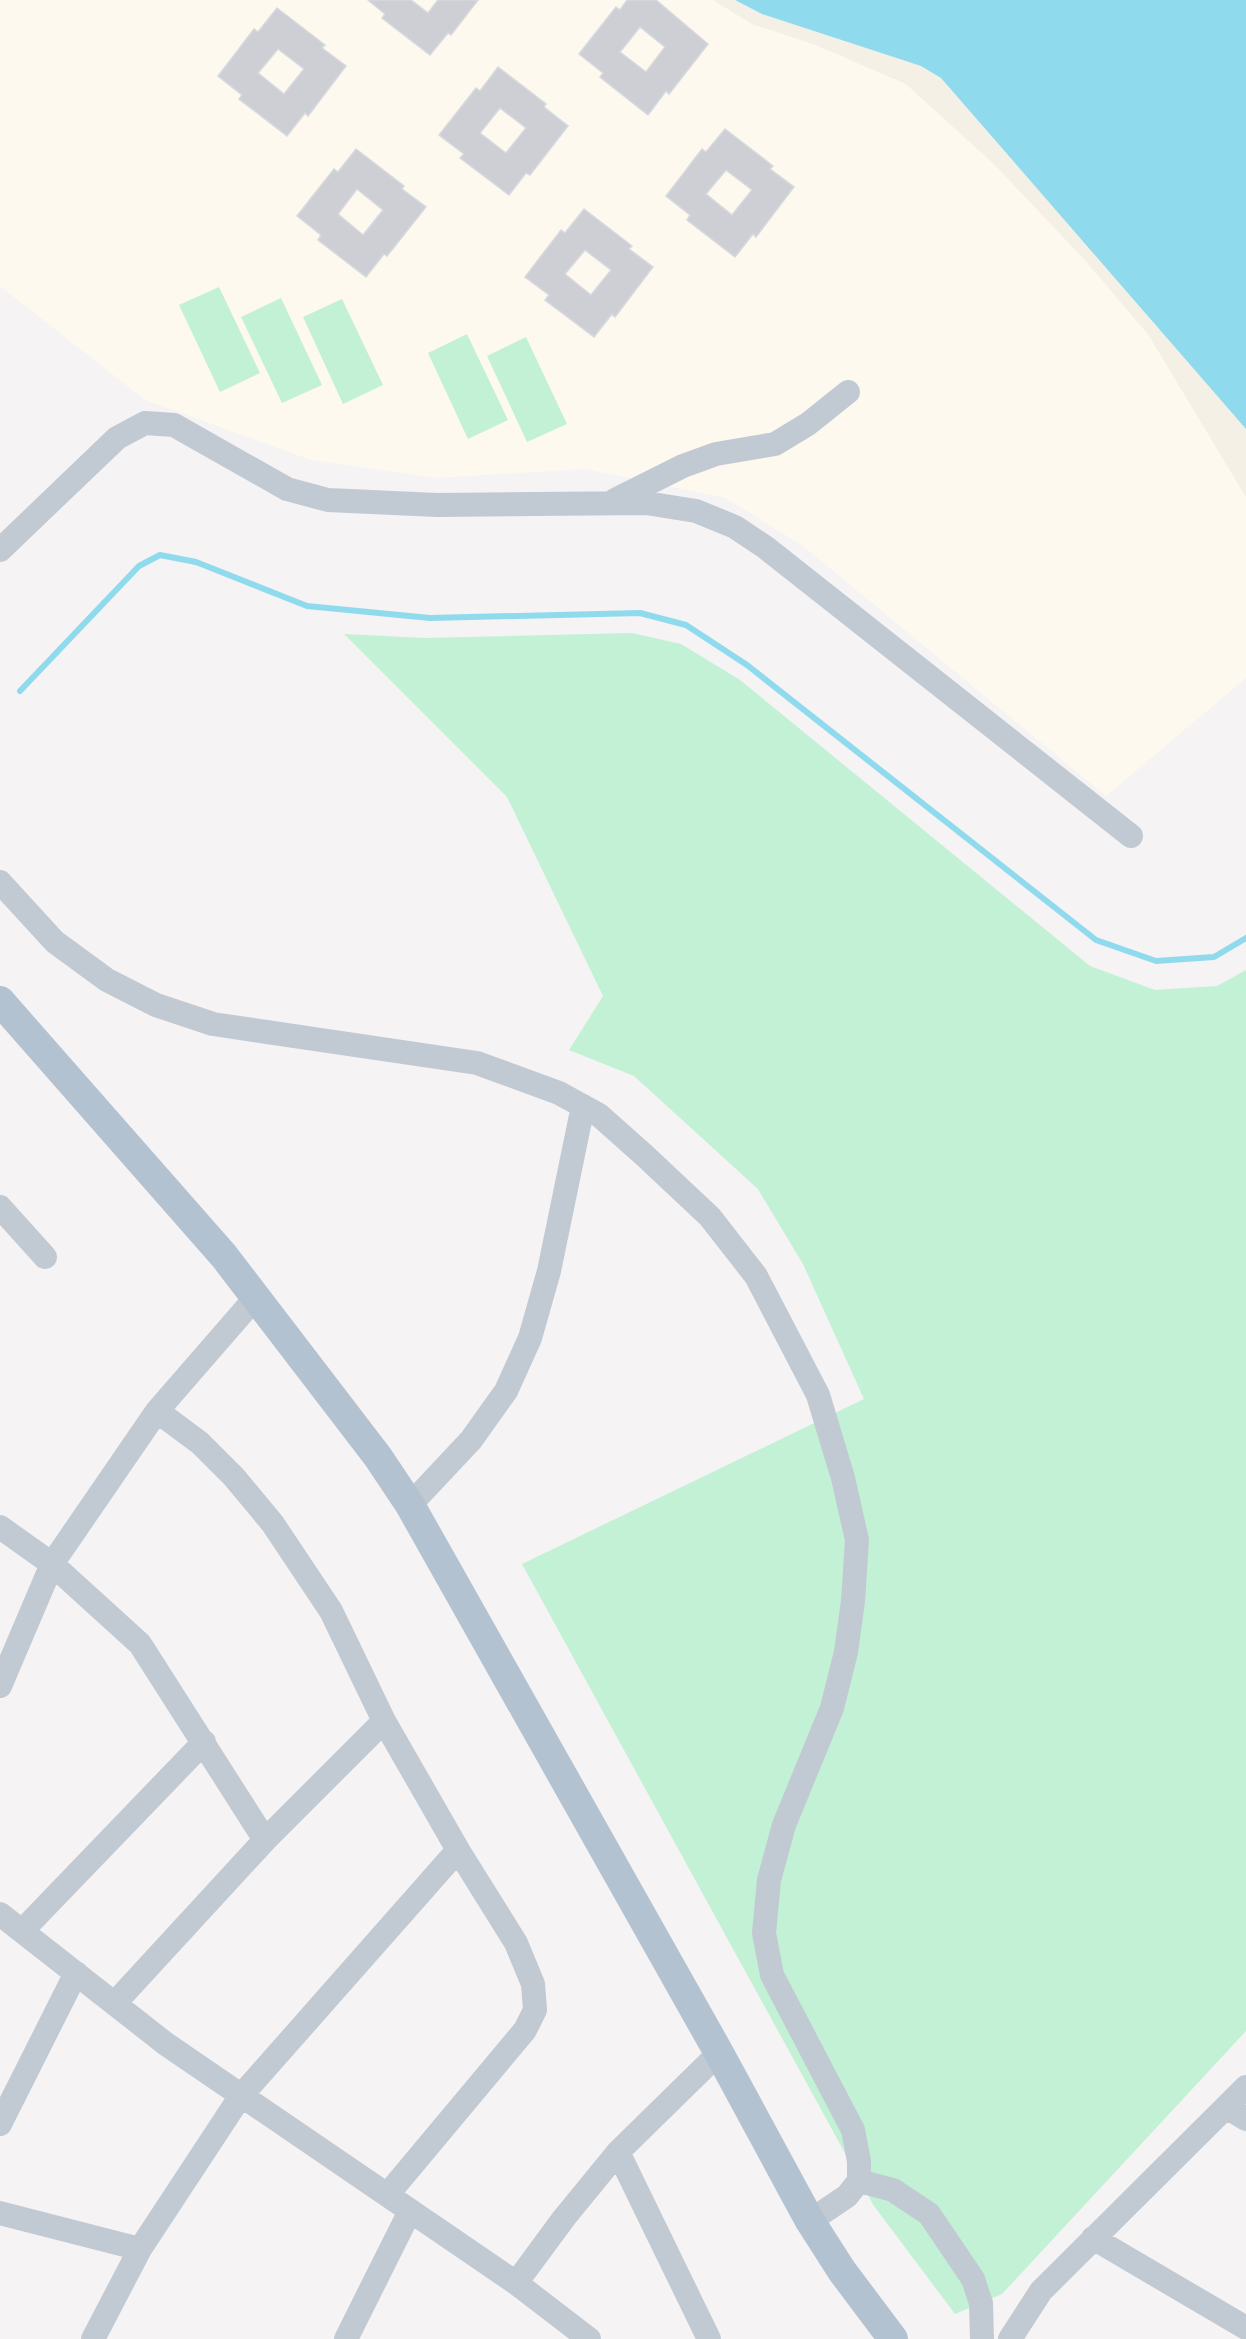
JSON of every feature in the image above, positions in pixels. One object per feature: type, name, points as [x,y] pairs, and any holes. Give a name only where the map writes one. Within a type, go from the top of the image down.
[{"type":"main road","points":[[0,1001],[224,1256],[378,1457],[410,1504],[719,2053],[810,2222],[842,2271],[893,2339]]},
{"type":"street","points":[[608,503],[683,466],[716,454],[776,444],[808,424],[848,392]]},
{"type":"street","points":[[0,550],[117,438],[145,423],[174,425],[287,489],[328,500],[437,506],[646,503],[696,511],[735,527],[765,547],[1131,836]]},
{"type":"street","points":[[0,882],[56,942],[107,980],[156,1005],[213,1024],[265,1029],[477,1063],[559,1093],[599,1115],[710,1217],[756,1276],[818,1395],[843,1478],[857,1540],[853,1601],[846,1652],[832,1708],[784,1825],[769,1880],[764,1933],[772,1975],[853,2130],[859,2161],[859,2181],[847,2196],[810,2222]]},
{"type":"street","points":[[410,1504],[471,1440],[506,1391],[530,1338],[549,1271],[583,1106]]},
{"type":"street","points":[[0,1207],[45,1257]]},
{"type":"street","points":[[0,1686],[52,1564],[157,1411],[256,1297]]},
{"type":"street","points":[[157,1411],[200,1443],[234,1477],[279,1533],[331,1611],[384,1721],[458,1850],[516,1943],[534,1984],[535,2010],[525,2030],[388,2194]]},
{"type":"street","points":[[0,1527],[52,1564],[140,1644],[266,1840]]},
{"type":"street","points":[[115,2003],[266,1840],[384,1721]]},
{"type":"street","points":[[22,1931],[204,1742]]},
{"type":"street","points":[[93,2339],[140,2249],[240,2097],[458,1850]]},
{"type":"street","points":[[0,1914],[166,2044],[240,2097],[388,2194],[516,2283],[589,2339]]},
{"type":"street","points":[[0,2124],[76,1973]]},
{"type":"street","points":[[516,2283],[564,2218],[618,2152],[719,2053]]},
{"type":"street","points":[[1010,2339],[1041,2291],[1093,2238],[1236,2113],[1246,2087]]},
{"type":"street","points":[[618,2152],[708,2339]]},
{"type":"street","points":[[859,2181],[893,2190],[929,2214],[973,2279],[981,2303],[982,2339]]},
{"type":"street","points":[[346,2339],[410,2211]]},
{"type":"street","points":[[0,2213],[140,2249]]},
{"type":"street","points":[[1093,2238],[1246,2328]]},
{"type":"shaded area","points":[[0,0],[713,0],[752,24],[816,45],[906,84],[995,165],[1083,258],[1148,334],[1246,497],[1246,678],[1106,796],[803,546],[726,498],[585,469],[437,478],[311,460],[145,400],[0,286]]},
{"type":"green space","points":[[219,287],[260,373],[220,392],[179,305]]},
{"type":"green space","points":[[281,298],[322,385],[282,403],[241,317]]},
{"type":"green space","points":[[342,299],[383,385],[343,404],[303,317]]},
{"type":"green space","points":[[467,334],[508,420],[468,439],[428,353]]},
{"type":"green space","points":[[526,337],[567,424],[527,442],[487,356]]},
{"type":"green space","points":[[632,633],[681,644],[740,680],[1090,966],[1155,990],[1217,986],[1246,970],[1246,2031],[1002,2294],[955,2314],[874,2206],[522,1564],[864,1399],[803,1264],[758,1189],[634,1076],[569,1050],[603,996],[507,797],[344,634],[424,638]]},
{"type":"sand","points":[[713,0],[735,0],[762,14],[921,66],[941,78],[1246,429],[1246,497],[1148,334],[1083,258],[995,165],[906,84],[816,45],[752,24]]},
{"type":"water","points":[[735,0],[1246,0],[1246,429],[941,78],[921,66],[762,14]]},
{"type":"building","points":[[368,0],[411,0],[428,13],[438,0],[478,0],[451,35],[448,33],[430,55],[382,18],[385,14]]},
{"type":"building","points":[[627,0],[656,0],[708,44],[669,94],[666,91],[648,115],[600,77],[603,73],[579,54],[616,7],[620,10]],"holes":[[[640,27],[665,47],[646,72],[620,52]]]},
{"type":"building","points":[[277,8],[325,45],[322,48],[346,66],[308,116],[305,113],[287,136],[239,99],[242,95],[218,76],[254,29],[258,32]],"holes":[[[278,49],[304,69],[284,94],[258,73]]]},
{"type":"building","points":[[498,67],[546,104],[544,107],[568,126],[530,175],[526,173],[509,195],[460,158],[464,154],[439,135],[476,88],[480,91]],"holes":[[[500,108],[526,128],[506,153],[480,133]]]},
{"type":"building","points":[[725,129],[773,166],[770,169],[794,187],[756,237],[753,234],[735,257],[687,220],[690,215],[666,196],[702,149],[706,152]],"holes":[[[726,170],[752,190],[732,215],[706,194]]]},
{"type":"building","points":[[356,149],[404,186],[402,189],[426,207],[387,256],[384,254],[366,277],[318,240],[321,235],[297,216],[334,169],[338,172]],"holes":[[[357,189],[383,210],[363,235],[338,214]]]},
{"type":"building","points":[[584,209],[632,246],[629,249],[653,267],[615,317],[612,314],[594,337],[545,300],[549,295],[525,277],[561,230],[565,233]],"holes":[[[585,250],[611,270],[591,295],[565,274]]]},
{"type":"waterway","points":[[20,691],[139,566],[160,555],[196,562],[307,606],[430,618],[640,613],[686,625],[747,665],[1096,940],[1156,961],[1214,957],[1246,938]]}]
